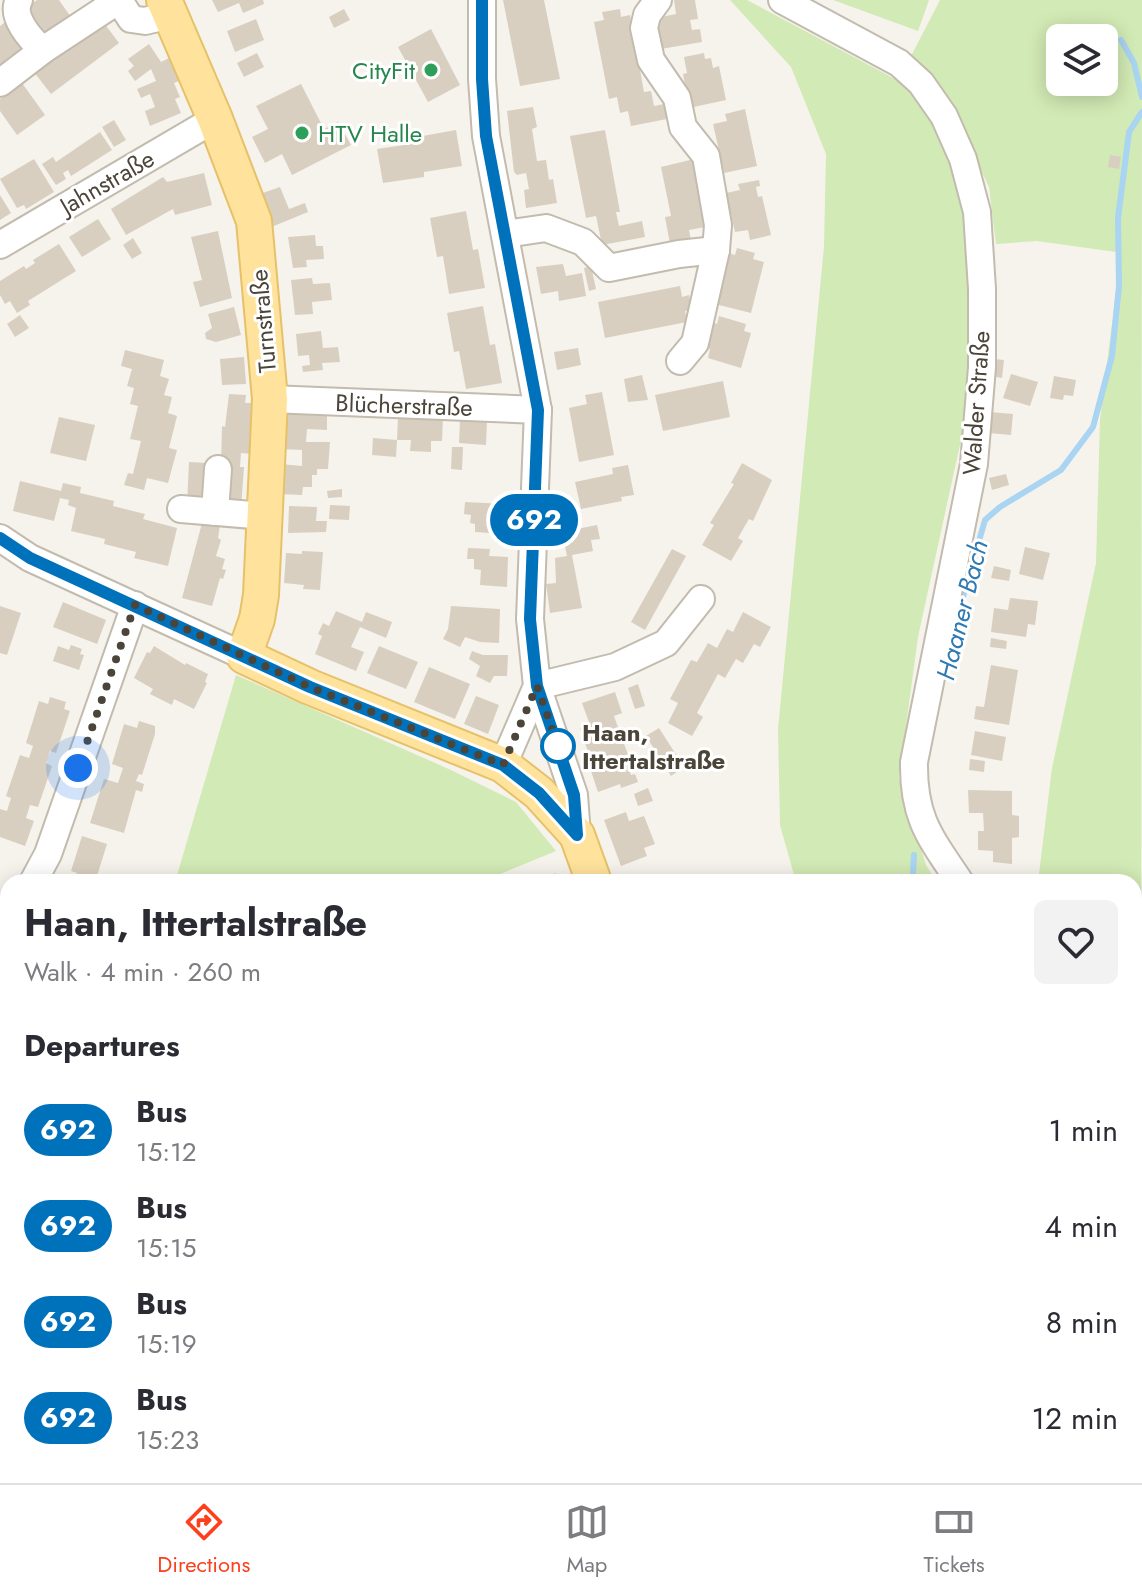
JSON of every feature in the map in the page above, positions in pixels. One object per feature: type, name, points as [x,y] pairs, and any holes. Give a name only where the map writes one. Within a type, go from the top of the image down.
[{"type":"main road","name":"Turnstraße","points":[[167,7],[254,221],[270,399],[257,619],[244,656]]},
{"type":"main road","points":[[244,656],[310,687],[503,765],[539,793],[577,835],[591,874]]},
{"type":"street","points":[[19,0],[16,16],[43,50]]},
{"type":"street","points":[[482,0],[486,136],[538,410],[530,619],[537,686],[574,795],[577,835]]},
{"type":"street","points":[[658,0],[647,15],[644,28],[651,60],[677,98],[683,127],[706,156],[718,225],[716,250],[695,343],[680,361]]},
{"type":"street","name":"Walder Straße","points":[[782,0],[899,63],[921,83],[944,116],[963,159],[977,212],[982,352],[974,464],[914,762],[913,787],[924,828],[955,874]]},
{"type":"street","points":[[0,83],[43,50],[119,1],[131,19],[145,21],[167,7]]},
{"type":"street","name":"Jahnstraße","points":[[0,245],[215,119]]},
{"type":"street","points":[[505,234],[546,228],[583,242],[609,268],[716,250]]},
{"type":"street","name":"Blücherstraße","points":[[270,399],[538,410]]},
{"type":"street","points":[[215,512],[218,469]]},
{"type":"street","points":[[181,509],[264,516]]},
{"type":"street","points":[[0,538],[30,558],[244,656]]},
{"type":"street","points":[[537,686],[615,667],[666,643],[701,599]]},
{"type":"street","points":[[37,874],[48,854],[135,605]]},
{"type":"street","points":[[503,765],[537,686]]},
{"type":"green space","points":[[730,0],[747,0],[910,87],[946,141],[970,238],[973,385],[918,637],[899,778],[926,865],[932,874],[794,874],[780,825],[778,730],[824,246],[826,154],[791,67]]},
{"type":"green space","points":[[833,0],[929,0],[918,31]]},
{"type":"green space","points":[[940,0],[1142,0],[1141,874],[1039,874],[1052,768],[1096,563],[1100,419],[1116,292],[1116,252],[1037,241],[996,244],[989,187],[944,93],[909,60]]},
{"type":"green space","points":[[236,675],[516,802],[556,851],[500,874],[177,874]]},
{"type":"building","points":[[37,0],[59,0],[75,23],[48,43],[23,10]]},
{"type":"building","points":[[212,0],[263,0],[264,4],[243,13],[239,3],[218,12]]},
{"type":"building","points":[[503,0],[544,0],[560,79],[520,86]]},
{"type":"building","points":[[674,0],[695,0],[698,19],[690,20],[692,30],[700,29],[702,42],[661,49],[656,18],[676,14]]},
{"type":"building","points":[[344,9],[350,20],[334,28],[329,17]]},
{"type":"building","points":[[620,9],[621,17],[630,15],[644,92],[651,91],[654,106],[664,104],[667,119],[631,126],[628,111],[620,113],[617,97],[609,99],[594,22],[604,20],[602,12]]},
{"type":"building","points":[[98,15],[119,43],[51,94],[30,67]]},
{"type":"building","points":[[256,19],[264,40],[235,52],[227,31]]},
{"type":"building","points":[[8,20],[33,54],[6,73],[0,65],[0,26]]},
{"type":"building","name":"CityFit","points":[[431,29],[460,85],[428,102],[398,47]]},
{"type":"building","points":[[149,44],[161,62],[169,58],[179,81],[174,83],[180,97],[175,99],[181,113],[150,126],[145,111],[155,107],[150,94],[141,98],[137,89],[156,81],[151,69],[135,81],[128,71],[134,66],[128,59]]},
{"type":"building","points":[[257,53],[264,67],[244,77],[237,63]]},
{"type":"building","points":[[704,53],[705,59],[711,58],[713,68],[719,66],[726,100],[689,108],[683,74],[687,73],[684,57]]},
{"type":"building","points":[[22,83],[45,115],[17,135],[0,111],[0,99]]},
{"type":"building","name":"HTV Halle","points":[[301,84],[324,129],[338,122],[351,145],[292,175],[282,154],[265,163],[252,137],[268,129],[256,106]]},
{"type":"building","points":[[533,107],[537,127],[532,129],[537,161],[546,160],[557,203],[526,208],[524,190],[529,189],[526,173],[517,175],[514,172],[507,111]]},
{"type":"building","points":[[745,109],[757,166],[724,173],[713,124],[727,121],[725,114]]},
{"type":"building","points":[[114,120],[126,140],[114,147],[102,127]]},
{"type":"building","points":[[456,130],[462,166],[424,172],[424,177],[383,183],[377,149],[418,143],[417,137]]},
{"type":"building","points":[[605,130],[620,212],[616,212],[619,226],[642,221],[645,237],[602,245],[596,216],[586,218],[570,136]]},
{"type":"building","points":[[100,132],[112,150],[71,176],[68,170],[63,173],[66,179],[56,185],[42,164],[53,157],[56,162]]},
{"type":"building","points":[[1110,155],[1121,157],[1119,169],[1108,167]]},
{"type":"building","points":[[34,159],[54,192],[26,209],[24,205],[17,208],[0,179]]},
{"type":"building","points":[[694,159],[705,209],[701,210],[705,227],[689,230],[691,240],[670,244],[665,217],[671,216],[661,167]]},
{"type":"building","points":[[204,173],[212,205],[175,215],[173,209],[126,235],[111,209],[163,177],[167,182]]},
{"type":"building","points":[[759,180],[760,186],[756,187],[758,197],[762,196],[771,235],[750,240],[748,230],[735,232],[726,193],[740,190],[738,184]]},
{"type":"building","points":[[280,187],[289,209],[305,203],[308,212],[269,228],[257,195]]},
{"type":"building","points":[[0,195],[11,213],[0,220]]},
{"type":"building","points":[[466,211],[473,250],[478,249],[485,288],[449,294],[443,256],[437,257],[430,218]]},
{"type":"building","points":[[98,219],[111,239],[82,257],[69,237]]},
{"type":"building","points":[[218,231],[232,298],[200,307],[193,282],[202,280],[191,237]]},
{"type":"building","points":[[315,235],[316,246],[323,246],[324,259],[306,260],[307,267],[293,268],[288,237]]},
{"type":"building","points":[[133,238],[142,253],[132,259],[123,245]]},
{"type":"building","points":[[59,244],[76,271],[28,301],[30,305],[17,313],[10,301],[5,304],[0,295],[0,281],[24,266],[26,269],[35,263],[33,260]]},
{"type":"building","points":[[737,248],[755,253],[753,259],[764,262],[751,313],[715,304],[728,253],[735,255]]},
{"type":"building","points":[[563,264],[566,276],[582,273],[586,296],[559,301],[558,291],[541,294],[536,267]]},
{"type":"building","points":[[591,266],[596,289],[589,291],[584,268]]},
{"type":"building","points":[[312,278],[313,284],[330,283],[332,300],[312,302],[313,314],[295,315],[291,280]]},
{"type":"building","points":[[680,286],[682,297],[689,295],[692,310],[685,311],[687,322],[605,338],[598,302]]},
{"type":"building","points":[[483,306],[490,345],[495,344],[502,383],[466,389],[459,351],[454,352],[447,313]]},
{"type":"building","points":[[234,307],[241,335],[216,342],[206,339],[205,333],[212,328],[208,314]]},
{"type":"building","points":[[20,315],[29,328],[15,337],[7,324]]},
{"type":"building","points":[[719,316],[746,324],[744,331],[751,333],[741,368],[708,358],[710,349],[702,346],[709,321],[717,324]]},
{"type":"building","points":[[321,331],[323,348],[338,347],[340,362],[322,363],[323,370],[303,372],[302,366],[310,365],[309,355],[298,356],[296,334]]},
{"type":"building","points":[[578,348],[581,365],[557,370],[554,352]]},
{"type":"building","points":[[125,350],[164,360],[160,376],[169,379],[164,395],[172,397],[168,413],[177,416],[169,448],[177,450],[168,483],[147,478],[144,490],[124,485],[128,473],[133,474],[141,441],[130,439],[138,406],[130,404],[134,388],[127,386],[132,369],[121,366]]},
{"type":"building","points":[[244,357],[246,384],[222,385],[220,359]]},
{"type":"building","points":[[994,359],[1004,360],[1002,378],[992,376]]},
{"type":"building","points":[[1011,374],[1038,382],[1030,406],[1003,398]]},
{"type":"building","points":[[642,375],[648,400],[628,402],[624,379]]},
{"type":"building","points":[[1054,376],[1076,380],[1073,396],[1064,395],[1063,400],[1050,398]]},
{"type":"building","points":[[723,381],[730,417],[663,431],[655,395]]},
{"type":"building","points":[[602,392],[614,455],[579,462],[569,408],[587,404],[585,395]]},
{"type":"building","points":[[229,394],[246,395],[245,403],[257,403],[253,454],[241,453],[240,467],[244,467],[241,508],[226,507],[221,466],[222,426],[225,427]]},
{"type":"building","points":[[308,411],[308,415],[327,416],[327,430],[307,429],[306,442],[330,442],[328,469],[317,469],[317,475],[312,475],[312,487],[303,487],[302,495],[278,494],[280,464],[302,466],[302,450],[281,449],[282,413]]},
{"type":"building","points":[[990,412],[1013,414],[1011,435],[988,433]]},
{"type":"building","points":[[59,417],[95,425],[86,461],[50,453]]},
{"type":"building","points":[[398,417],[443,418],[442,441],[431,441],[431,452],[410,451],[411,440],[397,440]]},
{"type":"building","points":[[460,419],[487,420],[486,445],[459,443]]},
{"type":"building","points":[[373,438],[397,440],[396,457],[372,455]]},
{"type":"building","points":[[452,447],[463,447],[462,470],[451,469]]},
{"type":"building","points":[[189,462],[208,463],[206,504],[187,503]]},
{"type":"building","points":[[742,463],[772,480],[753,521],[749,519],[738,538],[743,541],[731,561],[702,545],[714,525],[710,523],[734,484],[731,483]]},
{"type":"building","points":[[628,465],[634,495],[621,497],[622,501],[581,509],[575,482],[613,474],[612,468]]},
{"type":"building","points":[[1006,474],[1009,485],[992,490],[989,478]]},
{"type":"building","points":[[20,481],[61,491],[63,483],[81,487],[80,493],[114,501],[113,506],[145,514],[143,519],[177,528],[168,566],[134,558],[136,552],[104,544],[105,539],[71,531],[76,508],[68,505],[69,500],[60,498],[54,521],[13,511]]},
{"type":"building","points":[[342,489],[342,497],[328,498],[327,491]]},
{"type":"building","points":[[465,502],[506,504],[505,534],[475,532],[475,524],[470,523],[471,515],[464,514]]},
{"type":"building","points":[[330,505],[350,506],[349,520],[329,519]]},
{"type":"building","points":[[289,506],[317,507],[316,521],[327,521],[326,532],[288,533]]},
{"type":"building","points":[[202,523],[220,525],[218,538],[221,540],[216,556],[225,559],[222,569],[226,570],[223,579],[220,578],[212,606],[182,598]]},
{"type":"building","points":[[597,525],[600,539],[591,540],[593,551],[572,555],[582,608],[550,613],[546,584],[556,583],[555,558],[567,556],[562,532]]},
{"type":"building","points":[[1025,547],[1050,553],[1043,580],[1019,574]]},
{"type":"building","points":[[468,548],[490,549],[489,556],[508,557],[507,587],[480,585],[481,570],[474,569],[474,559],[467,559]]},
{"type":"building","points":[[672,549],[686,556],[645,630],[631,622]]},
{"type":"building","points":[[302,551],[323,552],[320,590],[284,583],[286,553],[302,554]]},
{"type":"building","points":[[994,566],[1011,570],[1009,581],[991,578]]},
{"type":"building","points":[[1010,598],[1038,601],[1035,625],[1028,624],[1026,637],[991,632],[994,608],[1008,610]]},
{"type":"building","points":[[63,602],[106,620],[97,644],[53,627]]},
{"type":"building","points":[[0,606],[21,613],[7,655],[0,653]]},
{"type":"building","points":[[451,606],[500,609],[499,643],[465,637],[460,647],[443,639],[448,629]]},
{"type":"building","points":[[336,611],[362,622],[366,612],[392,622],[386,638],[360,627],[351,647],[364,652],[356,671],[315,654],[323,623],[329,626]]},
{"type":"building","points":[[743,612],[771,627],[760,647],[754,644],[743,663],[736,659],[725,678],[718,674],[697,713],[703,717],[692,736],[668,723],[678,703],[670,699],[691,660],[697,662],[708,643],[717,648],[727,629],[733,632]]},
{"type":"building","points":[[991,638],[1007,641],[1006,649],[990,647]]},
{"type":"building","points":[[71,645],[82,649],[80,654],[84,655],[79,670],[53,661],[58,646],[69,650]]},
{"type":"building","points":[[154,646],[185,665],[208,674],[207,683],[194,709],[174,699],[172,705],[150,694],[153,689],[134,678],[147,652],[150,653]]},
{"type":"building","points":[[379,646],[418,662],[406,689],[367,673]]},
{"type":"building","points":[[472,651],[483,655],[508,655],[507,676],[494,676],[490,683],[476,676],[480,666],[469,659]]},
{"type":"building","points":[[991,665],[1018,670],[1009,725],[974,719],[976,706],[984,707]]},
{"type":"building","points":[[429,667],[470,684],[455,719],[414,702]]},
{"type":"building","points":[[638,684],[645,706],[635,709],[628,688]]},
{"type":"building","points":[[615,692],[622,713],[614,716],[620,733],[624,732],[626,740],[623,741],[629,757],[625,758],[631,775],[635,774],[638,782],[621,788],[620,784],[598,792],[580,728],[590,725],[582,703]]},
{"type":"building","points":[[476,696],[499,705],[488,734],[464,724]]},
{"type":"building","points":[[50,697],[66,702],[64,709],[70,711],[56,753],[50,751],[46,763],[52,766],[38,807],[30,805],[26,818],[34,821],[25,846],[0,837],[0,809],[7,811],[11,798],[6,796],[20,755],[29,758],[33,746],[26,743],[39,701],[48,704]]},
{"type":"building","points":[[139,721],[155,726],[155,734],[142,775],[139,774],[136,781],[144,784],[142,792],[136,790],[124,833],[90,823],[104,779],[118,783],[123,768],[112,764],[124,724],[137,728]]},
{"type":"building","points":[[659,728],[684,767],[671,776],[646,736]]},
{"type":"building","points":[[975,731],[1006,737],[1002,761],[971,755]]},
{"type":"building","points":[[970,759],[985,761],[984,772],[969,770]]},
{"type":"building","points":[[648,788],[653,801],[638,806],[634,794]]},
{"type":"building","points":[[968,790],[1012,791],[1012,815],[1019,816],[1019,837],[1012,838],[1012,864],[993,862],[993,851],[978,850],[978,831],[984,831],[983,813],[969,813]]},
{"type":"building","points":[[626,812],[629,821],[644,816],[655,844],[644,848],[647,856],[621,866],[604,820]]},
{"type":"building","points":[[82,836],[107,844],[98,874],[71,871]]},
{"type":"waterway","name":"Haaner Bach","points":[[1121,40],[1134,63],[1142,97]]},
{"type":"waterway","name":"Haaner Bach","points":[[953,632],[985,520],[1000,507],[1061,470],[1093,427],[1112,356],[1119,286],[1118,218],[1129,132],[1142,112]]},
{"type":"waterway","name":"Haaner Bach","points":[[913,874],[914,855]]},
{"type":"bus line","name":"692","points":[[0,538],[30,558],[310,687],[503,765],[539,793],[577,835],[574,795],[537,686],[530,619],[538,410],[486,136],[482,0]]},
{"type":"place","name":"CityFit","points":[[431,70]]},
{"type":"place","name":"HTV Halle","points":[[302,133]]},
{"type":"place","name":"Haan, Ittertalstraße","points":[[558,746]]},
{"type":"route","points":[[78,768],[135,605],[310,687],[503,765],[537,686],[558,746]]}]
